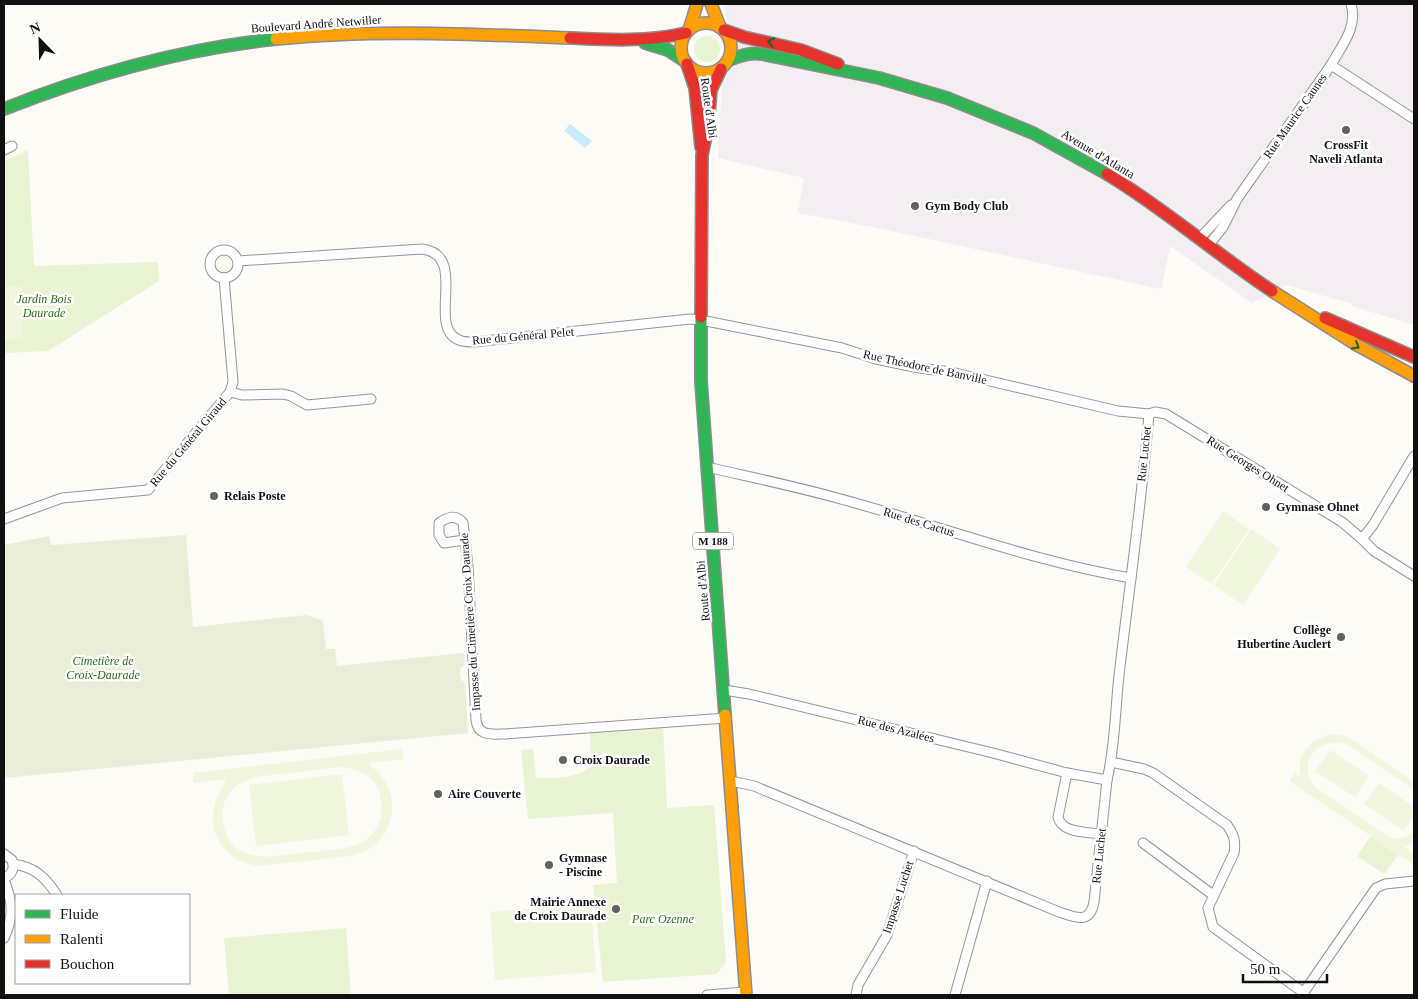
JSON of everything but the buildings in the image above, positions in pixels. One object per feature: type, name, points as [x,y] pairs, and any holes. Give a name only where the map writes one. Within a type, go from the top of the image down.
[{"type":"main road","points":[[697,4],[681,47],[686,63],[699,72],[712,72],[725,64],[732,51],[731,42],[711,4]]},
{"type":"main road","points":[[688,31],[701,23],[711,23],[722,28]]},
{"type":"main road","name":"Avenue d'Atlanta","points":[[722,28],[747,38],[775,43],[818,55],[856,72]]},
{"type":"main road","name":"Boulevard André Netwiller","points":[[4,110],[70,84],[130,66],[212,48],[273,39],[387,32],[640,42],[668,38],[688,31]]},
{"type":"main road","name":"Boulevard André Netwiller","points":[[640,42],[668,50],[686,63]]},
{"type":"main road","name":"Avenue d'Atlanta","points":[[725,64],[739,56],[755,53],[856,72],[951,99],[1022,128],[1069,151],[1111,176],[1160,209],[1204,243],[1355,346],[1414,376]]},
{"type":"main road","name":"Route d'Albi","points":[[686,63],[695,88],[702,155],[701,381],[732,781],[746,994]]},
{"type":"main road","name":"Route d'Albi","points":[[702,155],[708,129],[709,94],[712,81],[725,64]]},
{"type":"main road","name":"Avenue d'Atlanta","points":[[1301,310],[1321,316],[1414,357]]},
{"type":"street","points":[[1331,64],[1351,29],[1353,20],[1351,4]]},
{"type":"street","name":"Rue Maurice Caunes","points":[[1204,243],[1223,227],[1237,199],[1331,64],[1414,120]]},
{"type":"street","name":"Rue du Général Pelet","points":[[238,261],[422,249],[432,250],[443,260],[448,329],[454,337],[462,341],[474,342],[690,319],[700,320]]},
{"type":"street","points":[[227,250],[234,254],[238,261],[235,273],[224,278],[217,276],[212,270],[212,257],[219,252],[227,250]]},
{"type":"street","name":"Rue du Général Giraud","points":[[4,519],[62,498],[148,490],[230,392],[233,382],[224,278]]},
{"type":"street","name":"Rue Théodore de Banville","points":[[700,320],[842,348],[876,359],[918,368],[951,372],[1118,411],[1149,414]]},
{"type":"street","points":[[230,392],[242,395],[283,394],[291,396],[307,406],[370,400]]},
{"type":"street","name":"Rue Georges Ohnet","points":[[1149,414],[1155,412],[1166,414],[1342,522],[1374,551],[1414,576]]},
{"type":"street","name":"Rue Luchet","points":[[732,781],[754,786],[1077,918],[1086,916],[1093,909],[1107,780],[1112,762],[1119,668],[1149,414]]},
{"type":"street","points":[[1362,539],[1374,526],[1414,456]]},
{"type":"street","name":"Rue des Cactus","points":[[707,467],[837,498],[1020,552],[1104,574],[1131,578]]},
{"type":"street","name":"Impasse du Cimetière Croix Daurade","points":[[464,540],[444,543],[439,535],[439,523],[453,517],[460,519],[463,523],[468,566],[476,720],[480,731],[485,734],[505,734],[726,718]]},
{"type":"street","name":"Rue des Azalées","points":[[724,690],[744,693],[993,753],[1067,773],[1107,780]]},
{"type":"street","points":[[1112,762],[1144,769],[1153,773],[1227,825],[1234,834],[1236,843],[1234,852],[1208,908],[1213,927],[1303,994],[1376,888],[1385,884],[1414,882]]},
{"type":"street","points":[[1067,773],[1058,817],[1059,823],[1065,828],[1101,834]]},
{"type":"street","points":[[1143,843],[1213,895]]},
{"type":"street","name":"Impasse Luchet","points":[[856,995],[858,985],[886,935],[914,851]]},
{"type":"street","points":[[4,854],[9,857],[13,864],[11,873],[4,879],[12,908],[11,919],[4,938]]},
{"type":"street","points":[[13,864],[24,865],[35,870],[43,876],[56,894]]},
{"type":"street","points":[[955,995],[987,881]]},
{"type":"street","points":[[707,995],[746,994]]},
{"type":"shaded area","points":[[724,4],[1414,4],[1414,325],[1287,285],[1252,303],[1170,246],[1161,289],[873,227],[798,213],[804,178],[718,158],[726,11]]},
{"type":"green space","points":[[707,36],[716,40],[720,49],[716,58],[707,62],[698,58],[694,49],[698,40]]},
{"type":"green space","name":"Jardin Bois Daurade","points":[[28,150],[34,266],[158,262],[159,281],[48,351],[4,353],[4,161]]},
{"type":"green space","points":[[20,286],[23,339],[4,340],[4,287]]},
{"type":"green space","points":[[1223,511],[1249,529],[1212,584],[1186,567]]},
{"type":"green space","points":[[1251,529],[1280,549],[1243,605],[1214,585]]},
{"type":"green space","name":"Cimetière de Croix-Daurade","points":[[186,535],[193,627],[307,615],[323,621],[326,649],[335,649],[337,666],[464,653],[465,665],[461,667],[460,673],[461,680],[465,682],[468,733],[4,778],[4,545],[49,536],[51,545]]},
{"type":"green space","name":"Parc Ozenne","points":[[663,725],[667,808],[714,805],[726,962],[717,974],[603,982],[593,885],[617,883],[613,813],[528,819],[521,750],[533,749],[536,778],[573,776],[591,766],[590,731]]},
{"type":"green space","points":[[1332,734],[1350,738],[1414,782],[1414,790],[1347,744],[1327,744],[1319,747],[1309,760],[1310,778],[1315,787],[1392,839],[1405,837],[1414,832],[1414,843],[1404,847],[1414,854],[1414,865],[1289,781],[1295,773],[1300,777],[1300,761],[1306,749],[1317,740]]},
{"type":"green space","points":[[402,749],[403,759],[370,763],[370,766],[386,782],[392,799],[392,813],[387,829],[372,847],[357,854],[347,856],[257,866],[232,856],[218,840],[213,821],[213,811],[225,779],[194,783],[193,773]],"holes":[[[340,767],[358,771],[369,777],[379,792],[382,807],[381,815],[376,829],[366,840],[345,848],[264,857],[241,851],[229,839],[223,822],[224,805],[232,790],[240,784],[256,777]]]},
{"type":"green space","points":[[1330,750],[1369,776],[1355,797],[1315,771]]},
{"type":"green space","points":[[342,774],[349,835],[256,846],[249,785]]},
{"type":"green space","points":[[1379,783],[1414,807],[1414,815],[1404,831],[1364,804]]},
{"type":"green space","points":[[1371,836],[1398,855],[1384,874],[1357,856]]},
{"type":"green space","points":[[591,904],[596,972],[495,980],[490,912]]},
{"type":"green space","points":[[346,928],[351,995],[229,995],[224,938]]},
{"type":"water","points":[[570,124],[592,141],[585,148],[564,131]]},
{"type":"traffic: fast","points":[[4,109],[104,74],[172,56],[241,43],[276,39]]},
{"type":"traffic: fast","points":[[645,43],[668,50],[685,61]]},
{"type":"traffic: fast","points":[[729,60],[750,54],[762,54],[879,78],[947,98],[1033,133],[1107,174]]},
{"type":"traffic: fast","points":[[701,317],[701,381],[725,715]]},
{"type":"traffic: slow","points":[[689,30],[697,4]]},
{"type":"traffic: slow","points":[[711,4],[720,27]]},
{"type":"traffic: slow","points":[[701,23],[711,23],[724,30],[731,43],[731,48],[731,53],[724,66],[711,73],[701,73],[692,69],[685,62],[681,53],[681,43],[685,34],[692,27],[701,23]]},
{"type":"traffic: slow","points":[[276,39],[386,33],[570,38]]},
{"type":"traffic: slow","points":[[1272,291],[1357,345],[1414,376]]},
{"type":"traffic: slow","points":[[725,715],[746,995]]},
{"type":"traffic: jam","points":[[724,30],[744,37],[801,50],[838,64]]},
{"type":"traffic: jam","points":[[570,38],[643,39],[686,33]]},
{"type":"traffic: jam","points":[[687,64],[695,88],[701,147]]},
{"type":"traffic: jam","points":[[701,317],[702,155],[708,127],[711,90],[721,69]]},
{"type":"traffic: jam","points":[[1107,174],[1272,291]]},
{"type":"traffic: jam","points":[[1325,318],[1414,357]]},
{"type":"place","name":"CrossFit Naveli Atlanta","points":[[1346,130]]},
{"type":"place","name":"Gym Body Club","points":[[915,206]]},
{"type":"place","name":"Relais Poste","points":[[214,496]]},
{"type":"place","name":"Gymnase Ohnet","points":[[1266,507]]},
{"type":"place","name":"Collège Hubertine Auclert","points":[[1341,637]]},
{"type":"place","name":"Croix Daurade","points":[[563,760]]},
{"type":"place","name":"Aire Couverte","points":[[438,794]]},
{"type":"place","name":"Gymnase - Piscine","points":[[549,865]]},
{"type":"place","name":"Mairie Annexe de Croix Daurade","points":[[616,909]]}]
